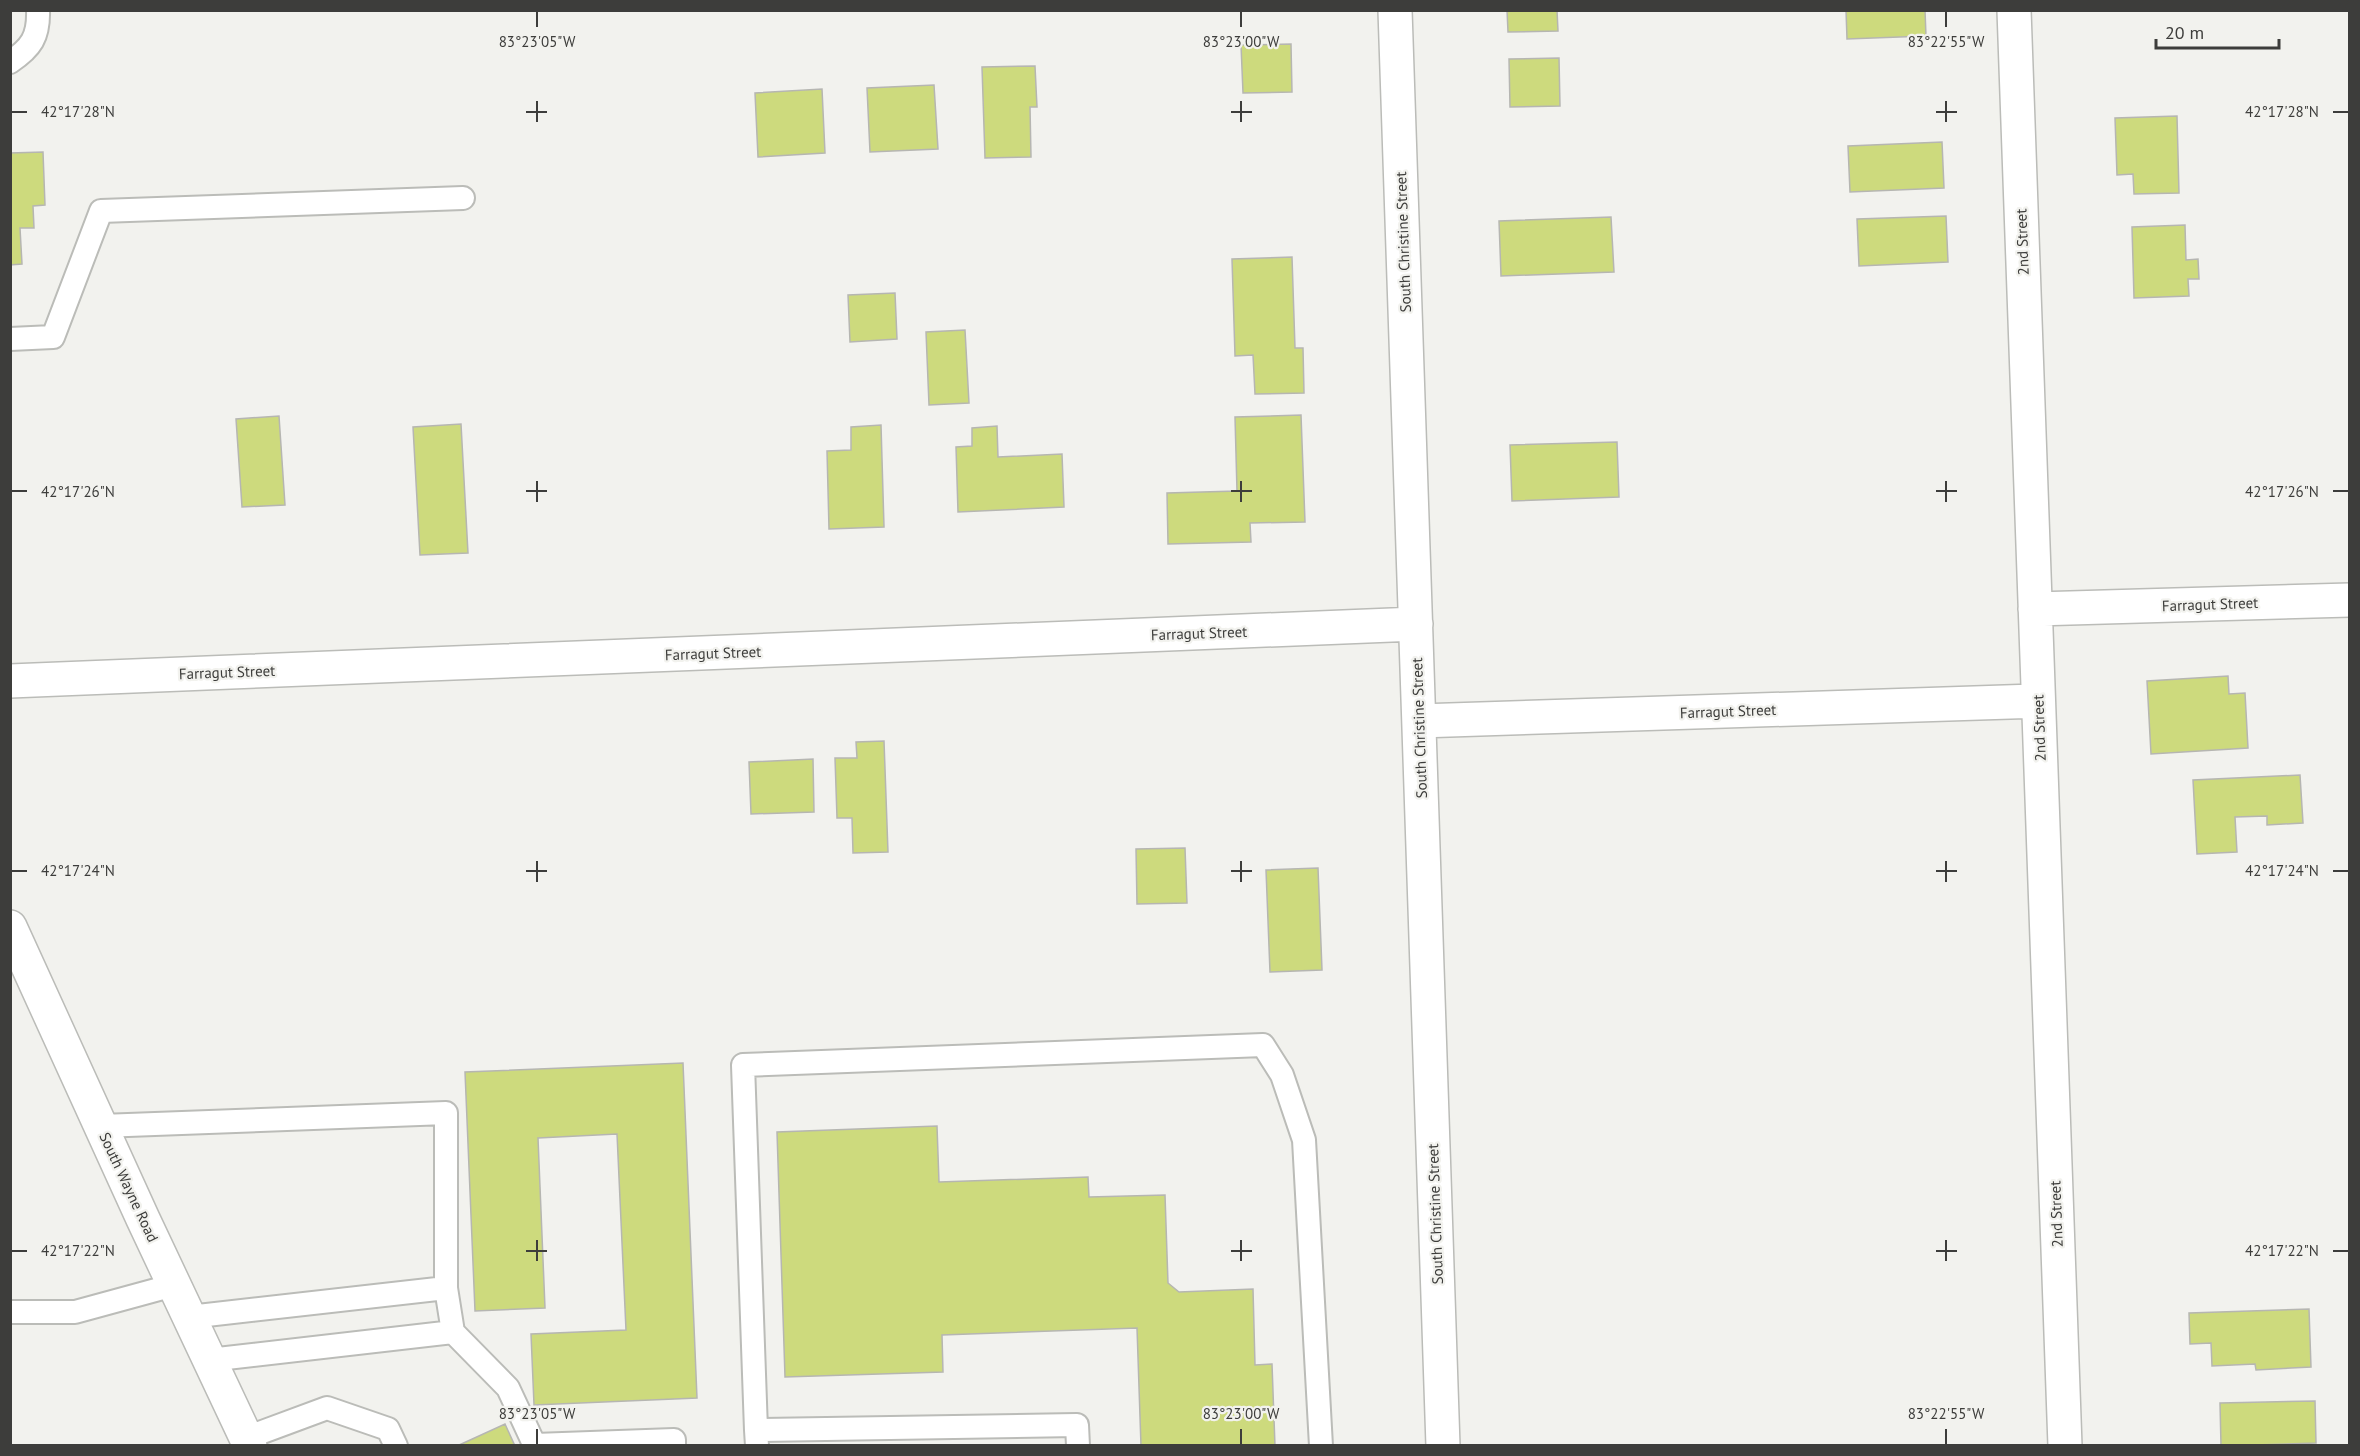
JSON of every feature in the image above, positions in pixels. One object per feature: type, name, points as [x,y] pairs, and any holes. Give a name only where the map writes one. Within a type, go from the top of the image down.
[{"type":"street","name":"South Christine Street","points":[[1395,10],[1443,1446]]},
{"type":"street","name":"2nd Street","points":[[2014,10],[2065,1446]]},
{"type":"street","name":"Farragut Street","points":[[2035,609],[2349,600]]},
{"type":"street","name":"Farragut Street","points":[[10,681],[1416,624]]},
{"type":"street","name":"Farragut Street","points":[[1419,721],[2038,701]]},
{"type":"street","name":"South Wayne Road","points":[[10,927],[248,1442]]},
{"type":"lane","points":[[10,62],[28,50],[39,25],[38,10]]},
{"type":"lane","points":[[10,339],[54,337],[101,211],[463,198]]},
{"type":"lane","points":[[1078,1446],[1077,1425],[757,1438],[743,1065],[1263,1045],[1282,1075],[1304,1140],[1321,1446]]},
{"type":"lane","points":[[101,1126],[446,1113],[446,1288],[453,1332],[508,1388],[535,1445],[674,1440],[674,1446]]},
{"type":"lane","points":[[10,1312],[75,1312],[174,1285]]},
{"type":"lane","points":[[189,1317],[446,1288]]},
{"type":"lane","points":[[209,1360],[453,1332]]},
{"type":"lane","points":[[248,1442],[327,1408],[388,1429],[396,1446]]},
{"type":"building","points":[[1507,10],[1557,10],[1558,31],[1508,32]]},
{"type":"building","points":[[1846,10],[1925,10],[1926,36],[1847,39]]},
{"type":"building","points":[[1291,44],[1292,92],[1243,93],[1241,45]]},
{"type":"building","points":[[1559,58],[1560,106],[1510,107],[1509,59]]},
{"type":"building","points":[[1035,66],[1037,107],[1030,107],[1031,157],[985,158],[982,67]]},
{"type":"building","points":[[934,85],[938,149],[870,152],[867,88]]},
{"type":"building","points":[[822,89],[825,153],[758,157],[755,93]]},
{"type":"building","points":[[2177,116],[2179,193],[2134,194],[2133,174],[2117,175],[2115,118]]},
{"type":"building","points":[[1942,142],[1944,188],[1850,192],[1848,146]]},
{"type":"building","points":[[43,152],[45,205],[33,206],[34,228],[20,228],[22,264],[10,265],[10,153]]},
{"type":"building","points":[[1946,216],[1948,262],[1859,266],[1857,219]]},
{"type":"building","points":[[1611,217],[1614,272],[1501,276],[1499,221]]},
{"type":"building","points":[[2185,225],[2186,260],[2198,259],[2199,279],[2188,279],[2189,296],[2134,298],[2132,227]]},
{"type":"building","points":[[1292,257],[1295,348],[1303,348],[1304,393],[1255,394],[1253,355],[1235,356],[1232,259]]},
{"type":"building","points":[[895,293],[897,339],[850,342],[848,295]]},
{"type":"building","points":[[965,330],[969,403],[929,405],[926,332]]},
{"type":"building","points":[[1301,415],[1305,522],[1250,523],[1251,542],[1168,544],[1167,493],[1237,491],[1235,417]]},
{"type":"building","points":[[279,416],[285,505],[242,507],[236,419]]},
{"type":"building","points":[[461,424],[468,553],[420,555],[413,427]]},
{"type":"building","points":[[881,425],[884,527],[829,529],[827,451],[851,450],[851,427]]},
{"type":"building","points":[[997,426],[998,457],[1062,454],[1064,507],[958,512],[956,447],[972,446],[972,428]]},
{"type":"building","points":[[1617,442],[1619,497],[1512,501],[1510,445]]},
{"type":"building","points":[[2228,676],[2229,694],[2245,693],[2248,748],[2151,754],[2147,681]]},
{"type":"building","points":[[884,741],[888,852],[853,853],[852,818],[837,818],[835,758],[857,758],[856,742]]},
{"type":"building","points":[[813,759],[814,812],[751,814],[749,762]]},
{"type":"building","points":[[2300,775],[2303,823],[2267,825],[2267,816],[2235,817],[2237,852],[2197,854],[2193,780]]},
{"type":"building","points":[[1185,848],[1187,903],[1137,904],[1136,849]]},
{"type":"building","points":[[1318,868],[1322,970],[1270,972],[1266,870]]},
{"type":"building","points":[[683,1063],[697,1398],[534,1405],[531,1334],[626,1330],[617,1134],[538,1138],[545,1308],[475,1311],[465,1072]]},
{"type":"building","points":[[937,1126],[939,1182],[1088,1177],[1089,1197],[1165,1195],[1168,1283],[1179,1292],[1253,1289],[1255,1365],[1272,1364],[1275,1446],[1141,1446],[1137,1328],[942,1335],[943,1372],[785,1377],[777,1132]]},
{"type":"building","points":[[2309,1309],[2311,1367],[2256,1370],[2255,1364],[2212,1366],[2211,1343],[2190,1344],[2189,1313]]},
{"type":"building","points":[[2315,1401],[2316,1443],[2221,1446],[2220,1403]]},
{"type":"building","points":[[505,1424],[515,1446],[457,1446]]}]
